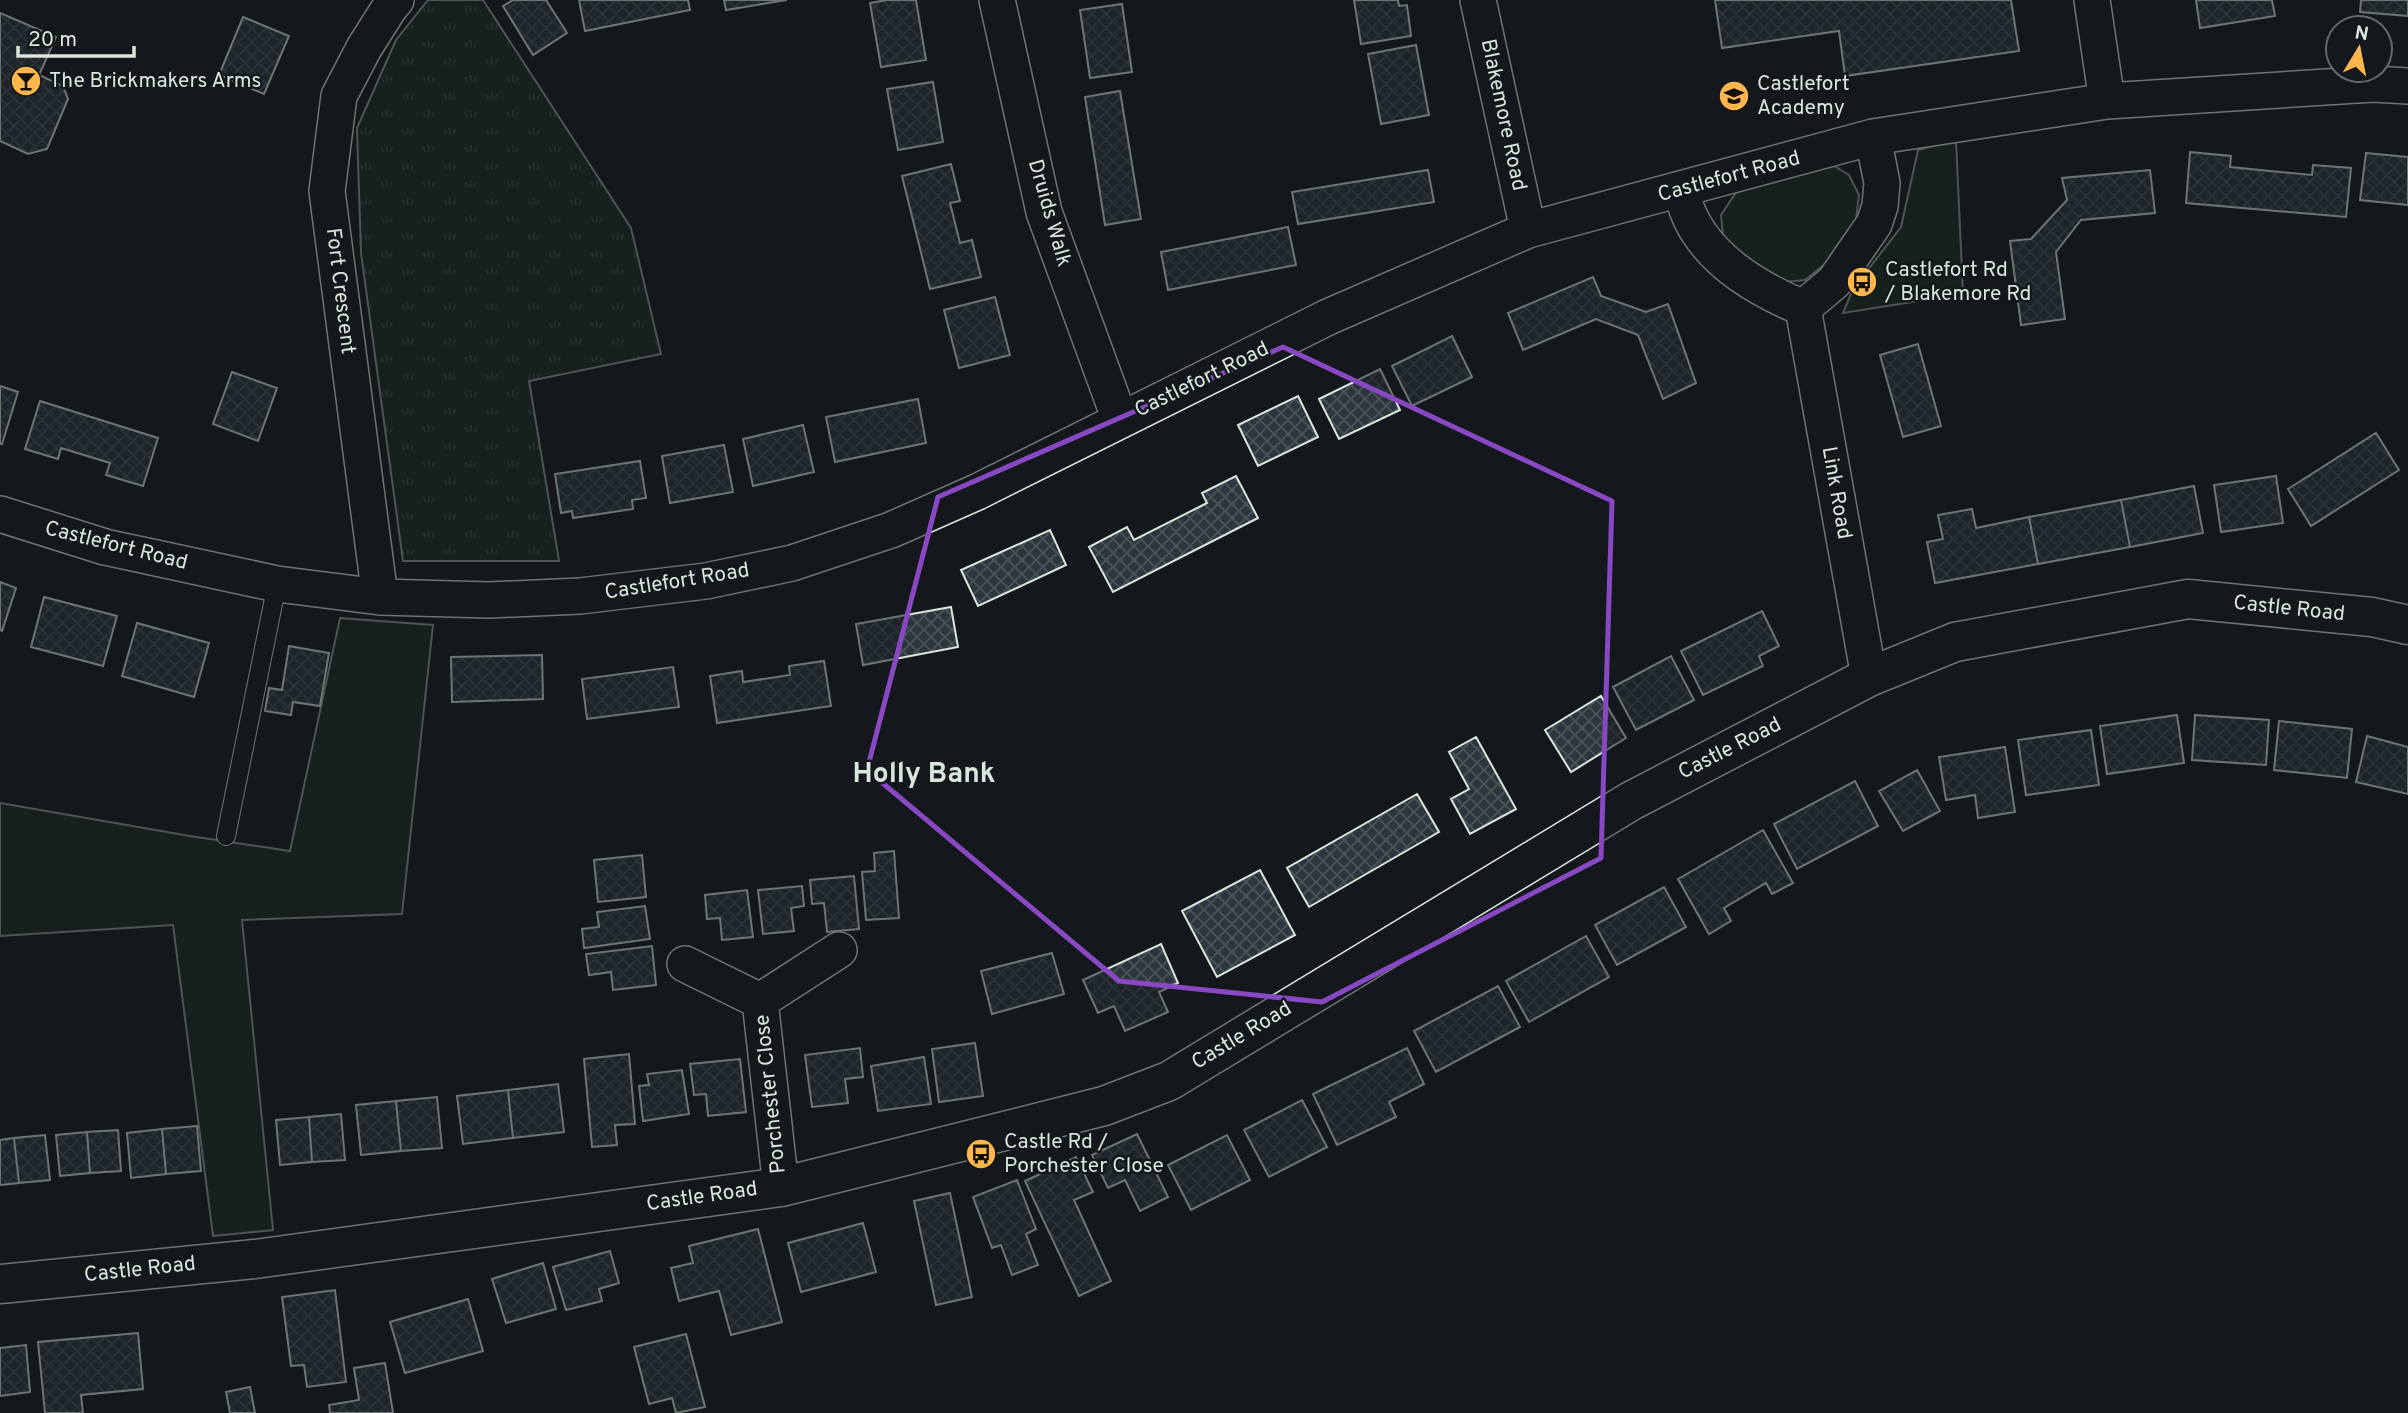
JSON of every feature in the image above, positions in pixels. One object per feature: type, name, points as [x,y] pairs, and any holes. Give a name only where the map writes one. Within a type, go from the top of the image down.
[{"type":"street","name":"Fort Crescent","points":[[380,597],[327,191],[339,96],[364,48],[396,0]]},
{"type":"street","name":"Druids Walk","points":[[997,0],[1044,212],[1120,420]]},
{"type":"street","name":"Blakemore Road","points":[[1478,0],[1528,230]]},
{"type":"street","points":[[2092,0],[2107,101]]},
{"type":"street","name":"Castlefort Road","points":[[0,514],[105,547],[277,584],[380,597],[489,600],[580,596],[706,581],[792,563],[891,530],[977,492],[1328,317],[1528,230],[1681,191],[1873,137],[2107,101],[2373,84],[2408,86]]},
{"type":"street","points":[[1681,191],[1692,221],[1709,247],[1739,273],[1772,295],[1803,308],[1834,282],[1874,224],[1880,206],[1882,183],[1873,137]]},
{"type":"street","name":"Link Road","points":[[1803,308],[1870,677]]},
{"type":"street","name":"Castle Road","points":[[0,1284],[255,1259],[781,1186],[1104,1106],[1169,1080],[1631,801],[1870,677],[1955,642],[2188,599],[2372,617],[2408,625]]},
{"type":"street","name":"Porchester Close","points":[[760,1001],[839,950]]},
{"type":"street","name":"Porchester Close","points":[[685,964],[760,1001]]},
{"type":"street","name":"Porchester Close","points":[[760,1001],[781,1186]]},
{"type":"lane","points":[[226,836],[277,584]]},
{"type":"highlighted area","points":[[1283,347],[1612,501],[1601,858],[1322,1002],[1119,981],[867,770],[938,497]]},
{"type":"green space","points":[[428,0],[483,0],[631,228],[661,354],[529,381],[559,561],[403,561],[361,253],[357,128],[396,40]]},
{"type":"green space","points":[[1956,140],[1963,294],[1843,313],[1853,289],[1901,227],[1918,150]]},
{"type":"green space","points":[[1826,161],[1849,175],[1859,195],[1856,219],[1840,252],[1805,280],[1785,282],[1748,264],[1723,237],[1721,215],[1737,191]]},
{"type":"green space","points":[[340,618],[433,625],[402,914],[242,920],[273,1230],[213,1236],[173,925],[0,936],[0,803],[290,851]]},
{"type":"building","points":[[513,0],[546,0],[567,33],[533,55],[503,6]]},
{"type":"building","points":[[579,0],[688,0],[690,10],[585,31]]},
{"type":"building","points":[[724,0],[787,0],[726,10]]},
{"type":"building","points":[[916,0],[926,60],[881,67],[870,3]]},
{"type":"building","points":[[1354,0],[1398,0],[1399,6],[1407,5],[1411,36],[1361,44]]},
{"type":"building","points":[[1715,0],[2011,0],[2019,51],[1845,76],[1839,31],[1722,48]]},
{"type":"building","points":[[2196,0],[2272,0],[2275,16],[2200,28]]},
{"type":"building","points":[[2361,0],[2408,0],[2408,16],[2360,12]]},
{"type":"building","points":[[1122,4],[1132,72],[1090,78],[1080,10]]},
{"type":"building","name":"The Brickmakers Arms","points":[[0,13],[56,37],[39,75],[63,86],[68,99],[47,149],[28,154],[0,141]]},
{"type":"building","points":[[243,17],[289,36],[264,94],[219,75]]},
{"type":"building","points":[[1416,45],[1429,115],[1381,124],[1368,54]]},
{"type":"building","points":[[933,82],[943,142],[898,150],[887,89]]},
{"type":"building","points":[[1120,91],[1141,219],[1105,225],[1085,97]]},
{"type":"building","points":[[2190,152],[2231,156],[2230,167],[2312,175],[2313,165],[2351,168],[2346,217],[2186,203]]},
{"type":"building","points":[[2366,153],[2408,157],[2408,205],[2360,200]]},
{"type":"building","points":[[951,164],[960,201],[950,203],[960,243],[972,240],[981,277],[930,289],[902,176]]},
{"type":"building","points":[[1428,170],[1434,202],[1298,224],[1292,192]]},
{"type":"building","points":[[2150,170],[2155,213],[2081,220],[2056,252],[2065,319],[2021,325],[2010,241],[2031,239],[2067,200],[2062,178]]},
{"type":"building","points":[[1288,227],[1296,265],[1168,290],[1161,252]]},
{"type":"building","points":[[1593,277],[1601,296],[1646,312],[1668,304],[1696,383],[1663,399],[1638,335],[1596,319],[1523,350],[1508,313]]},
{"type":"building","points":[[995,297],[1010,355],[959,368],[944,310]]},
{"type":"building","points":[[1452,336],[1472,377],[1412,406],[1392,366]]},
{"type":"building","points":[[1918,344],[1941,426],[1903,437],[1880,355]]},
{"type":"building","points":[[1380,369],[1400,410],[1339,439],[1319,399]]},
{"type":"building","points":[[232,372],[277,388],[258,441],[213,424]]},
{"type":"building","points":[[0,386],[18,392],[2,444],[0,444]]},
{"type":"building","points":[[1298,396],[1318,437],[1258,466],[1238,425]]},
{"type":"building","points":[[918,399],[926,443],[835,462],[826,417]]},
{"type":"building","points":[[40,401],[158,438],[143,486],[106,475],[110,463],[61,448],[58,459],[25,449]]},
{"type":"building","points":[[803,425],[814,472],[753,486],[743,439]]},
{"type":"building","points":[[2376,433],[2399,470],[2311,526],[2288,489]]},
{"type":"building","points":[[724,445],[733,492],[670,503],[662,456]]},
{"type":"building","points":[[640,461],[646,498],[632,500],[633,509],[573,518],[572,511],[561,513],[555,474]]},
{"type":"building","points":[[1236,476],[1258,518],[1113,592],[1089,547],[1127,527],[1134,540],[1207,503],[1202,493]]},
{"type":"building","points":[[2276,476],[2283,523],[2221,532],[2214,485]]},
{"type":"building","points":[[2194,486],[2203,533],[2130,547],[2121,500]]},
{"type":"building","points":[[2121,500],[2130,547],[2038,564],[2029,517]]},
{"type":"building","points":[[1972,509],[1976,528],[2029,517],[2038,564],[1935,583],[1927,542],[1943,539],[1938,515]]},
{"type":"building","points":[[1050,530],[1066,565],[978,606],[961,570]]},
{"type":"building","points":[[0,582],[16,588],[2,631],[0,630]]},
{"type":"building","points":[[44,597],[117,616],[103,666],[31,647]]},
{"type":"building","points":[[951,607],[958,647],[863,665],[856,624]]},
{"type":"building","points":[[1762,611],[1779,646],[1759,656],[1763,666],[1703,695],[1681,651]]},
{"type":"building","points":[[137,623],[209,643],[194,697],[122,676]]},
{"type":"building","points":[[289,646],[329,653],[320,706],[293,702],[291,715],[265,711],[269,688],[282,690]]},
{"type":"building","points":[[542,655],[543,699],[452,702],[451,657]]},
{"type":"building","points":[[1671,656],[1694,700],[1636,730],[1613,687]]},
{"type":"building","points":[[824,661],[831,706],[717,723],[710,676],[742,671],[743,682],[790,675],[789,666]]},
{"type":"building","points":[[673,667],[679,707],[587,719],[582,679]]},
{"type":"building","points":[[1601,696],[1626,738],[1571,772],[1545,730]]},
{"type":"building","points":[[2177,715],[2184,763],[2107,774],[2100,726]]},
{"type":"building","points":[[2195,715],[2269,720],[2266,765],[2192,760]]},
{"type":"building","points":[[2279,721],[2352,729],[2347,778],[2274,770]]},
{"type":"building","points":[[2091,730],[2099,785],[2026,795],[2018,740]]},
{"type":"building","points":[[2367,736],[2408,747],[2408,794],[2356,782]]},
{"type":"building","points":[[1476,737],[1516,809],[1470,834],[1451,799],[1469,789],[1449,752]]},
{"type":"building","points":[[2005,747],[2015,812],[1978,818],[1975,795],[1946,800],[1939,757]]},
{"type":"building","points":[[1917,770],[1940,811],[1903,831],[1879,791]]},
{"type":"building","points":[[1855,781],[1878,826],[1797,869],[1774,824]]},
{"type":"building","points":[[1417,794],[1439,832],[1309,907],[1287,868]]},
{"type":"building","points":[[1763,830],[1793,883],[1772,894],[1766,883],[1724,908],[1731,921],[1709,934],[1678,879]]},
{"type":"building","points":[[894,851],[899,918],[866,920],[862,872],[875,871],[874,853]]},
{"type":"building","points":[[642,855],[646,897],[598,902],[594,860]]},
{"type":"building","points":[[1260,870],[1295,935],[1217,977],[1182,911]]},
{"type":"building","points":[[854,876],[859,929],[827,932],[824,903],[812,904],[810,880]]},
{"type":"building","points":[[802,886],[804,906],[791,908],[794,931],[763,934],[758,890]]},
{"type":"building","points":[[1664,887],[1686,927],[1617,965],[1595,925]]},
{"type":"building","points":[[747,890],[753,937],[722,940],[720,918],[707,919],[705,895]]},
{"type":"building","points":[[645,906],[650,939],[584,948],[582,929],[599,927],[597,912]]},
{"type":"building","points":[[1586,936],[1609,977],[1529,1022],[1506,981]]},
{"type":"building","points":[[1161,944],[1178,983],[1159,992],[1168,1012],[1125,1031],[1114,1006],[1098,1013],[1083,980]]},
{"type":"building","points":[[652,946],[656,985],[613,990],[611,972],[589,975],[586,954]]},
{"type":"building","points":[[1052,953],[1064,994],[992,1014],[981,971]]},
{"type":"building","points":[[1498,986],[1520,1027],[1436,1072],[1414,1031]]},
{"type":"building","points":[[975,1043],[983,1096],[939,1102],[932,1049]]},
{"type":"building","points":[[860,1048],[863,1077],[845,1079],[848,1103],[812,1107],[805,1055]]},
{"type":"building","points":[[1407,1048],[1424,1084],[1389,1102],[1396,1117],[1337,1145],[1313,1094]]},
{"type":"building","points":[[629,1054],[635,1124],[615,1125],[617,1145],[592,1147],[584,1059]]},
{"type":"building","points":[[924,1057],[931,1104],[878,1111],[871,1066]]},
{"type":"building","points":[[740,1059],[746,1112],[708,1116],[706,1094],[694,1095],[690,1064]]},
{"type":"building","points":[[682,1070],[689,1114],[643,1121],[639,1086],[649,1085],[647,1074]]},
{"type":"building","points":[[558,1084],[564,1132],[513,1138],[508,1090]]},
{"type":"building","points":[[508,1090],[513,1138],[463,1144],[457,1096]]},
{"type":"building","points":[[437,1097],[442,1148],[401,1151],[396,1101]]},
{"type":"building","points":[[1302,1100],[1327,1147],[1269,1177],[1244,1130]]},
{"type":"building","points":[[396,1101],[401,1151],[361,1155],[356,1105]]},
{"type":"building","points":[[341,1114],[345,1160],[312,1162],[309,1117]]},
{"type":"building","points":[[309,1117],[312,1162],[280,1165],[276,1120]]},
{"type":"building","points":[[197,1126],[201,1171],[166,1174],[162,1129]]},
{"type":"building","points":[[162,1129],[166,1174],[131,1178],[127,1133]]},
{"type":"building","points":[[118,1130],[121,1171],[90,1173],[87,1132]]},
{"type":"building","points":[[87,1132],[90,1173],[60,1176],[56,1135]]},
{"type":"building","points":[[1137,1134],[1168,1197],[1140,1211],[1125,1180],[1108,1188],[1092,1155]]},
{"type":"building","points":[[45,1135],[50,1180],[19,1183],[14,1138]]},
{"type":"building","points":[[1227,1135],[1250,1180],[1191,1210],[1168,1165]]},
{"type":"building","points":[[14,1138],[19,1183],[0,1185],[0,1140]]},
{"type":"building","points":[[1076,1157],[1093,1192],[1074,1200],[1111,1281],[1079,1296],[1025,1181]]},
{"type":"building","points":[[1017,1180],[1036,1229],[1026,1234],[1038,1265],[1012,1275],[1001,1245],[992,1248],[973,1197]]},
{"type":"building","points":[[950,1193],[972,1297],[936,1305],[914,1201]]},
{"type":"building","points":[[863,1223],[876,1272],[801,1292],[788,1243]]},
{"type":"building","points":[[758,1229],[782,1322],[731,1335],[719,1291],[679,1301],[671,1268],[693,1263],[689,1246]]},
{"type":"building","points":[[610,1251],[619,1283],[599,1289],[602,1301],[566,1310],[553,1267]]},
{"type":"building","points":[[543,1263],[556,1309],[506,1323],[492,1279]]},
{"type":"building","points":[[335,1290],[346,1382],[307,1387],[304,1365],[291,1366],[282,1297]]},
{"type":"building","points":[[468,1299],[483,1351],[405,1373],[390,1322]]},
{"type":"building","points":[[138,1333],[143,1389],[81,1395],[83,1413],[45,1413],[38,1342]]},
{"type":"building","points":[[686,1334],[705,1407],[676,1413],[672,1398],[649,1404],[634,1347]]},
{"type":"building","points":[[26,1345],[30,1392],[0,1396],[0,1348]]},
{"type":"building","points":[[385,1363],[393,1413],[330,1413],[329,1405],[359,1400],[354,1368]]},
{"type":"building","points":[[250,1387],[255,1413],[230,1413],[226,1392]]},
{"type":"place","name":"The Brickmakers Arms","points":[[26,81]]},
{"type":"place","name":"Castlefort Academy","points":[[1734,96]]},
{"type":"place","name":"Castlefort Rd / Blakemore Rd","points":[[1862,282]]},
{"type":"place","name":"Castle Rd / Porchester Close","points":[[981,1154]]},
{"type":"district","name":"Holly Bank","points":[[924,775]]}]
